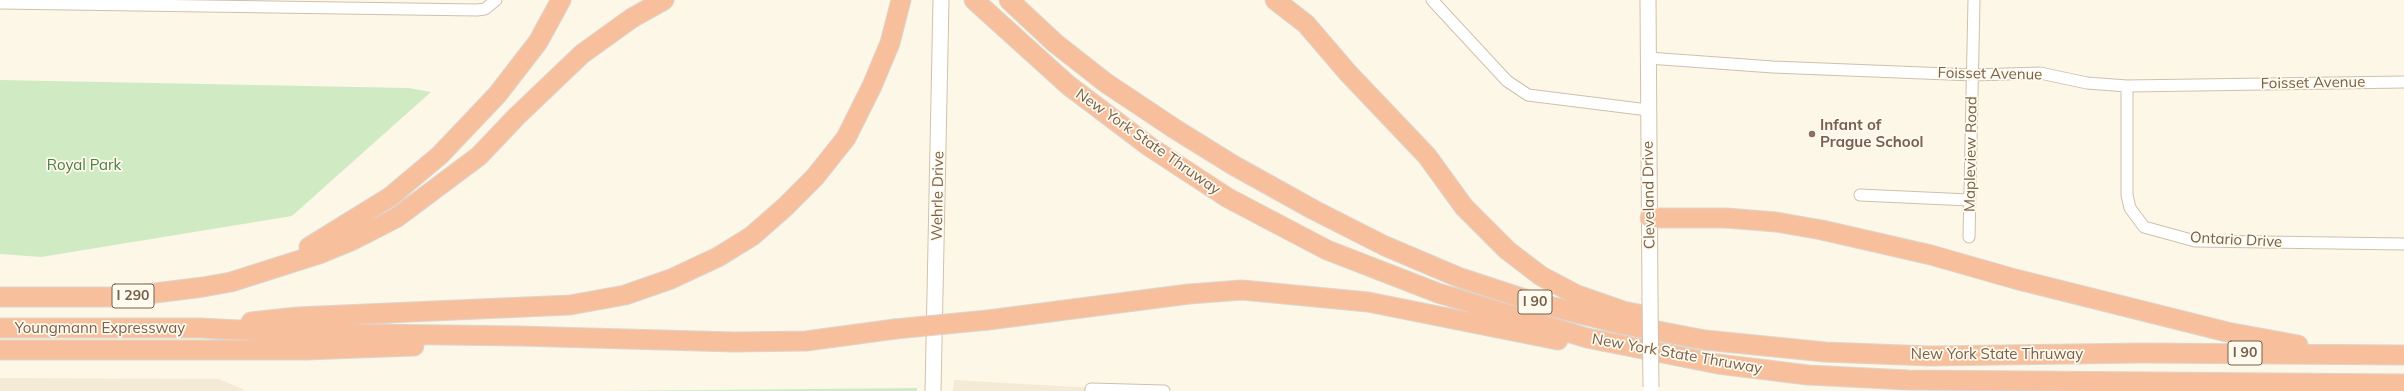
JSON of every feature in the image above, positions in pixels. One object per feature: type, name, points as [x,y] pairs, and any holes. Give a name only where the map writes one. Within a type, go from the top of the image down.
[{"type":"highway","points":[[263,272],[340,230],[390,197],[440,155],[497,94],[534,48],[561,0]]},
{"type":"highway","points":[[263,272],[346,243],[396,218],[479,156],[516,117],[582,54],[632,18],[664,0]]},
{"type":"highway","points":[[200,328],[297,317],[570,305],[625,295],[670,279],[718,257],[752,236],[785,207],[815,177],[846,138],[872,86],[890,43],[901,0]]},
{"type":"highway","name":"New York State Thruway","points":[[974,0],[1068,85],[1150,147],[1228,198],[1327,250],[1438,293],[1587,338],[1639,350],[1718,364],[1823,376],[1908,380],[2404,384]]},
{"type":"highway","name":"New York State Thruway","points":[[1009,0],[1055,43],[1106,83],[1175,130],[1233,165],[1314,210],[1385,246],[1458,277],[1537,303],[1621,324],[1705,340],[1825,352],[1930,356],[2142,352],[2404,355]]},
{"type":"highway","points":[[1275,0],[1306,24],[1348,73],[1427,156],[1464,208],[1507,250],[1541,276],[1577,295],[1623,311],[1703,328],[1788,338],[2048,346],[2142,352]]},
{"type":"highway","points":[[1650,218],[1776,222],[1822,230],[1931,255],[2227,332],[2348,354]]},
{"type":"highway","name":"Youngmann Expressway","points":[[0,297],[146,295],[231,282],[263,272]]},
{"type":"highway","points":[[200,328],[299,334],[519,336],[734,342],[806,340],[895,329],[988,320],[1189,294],[1242,290],[1368,302],[1581,344],[1639,350]]},
{"type":"highway","name":"Youngmann Expressway","points":[[0,328],[200,328]]},
{"type":"highway","points":[[0,350],[360,349],[420,346],[519,336]]},
{"type":"highway","points":[[2142,391],[2323,383]]},
{"type":"street","points":[[0,3],[75,2],[477,10],[485,9],[496,0]]},
{"type":"street","name":"Wehrle Drive","points":[[933,391],[941,0]]},
{"type":"street","points":[[1432,0],[1507,81],[1528,95],[1648,110]]},
{"type":"street","name":"Cleveland Drive","points":[[1648,0],[1651,389]]},
{"type":"street","name":"Mapleview Road","points":[[1969,237],[1974,0]]},
{"type":"street","name":"Foisset Avenue","points":[[1648,58],[1773,67],[1973,75],[2040,73],[2087,83],[2127,86],[2404,82]]},
{"type":"street","name":"Ontario Drive","points":[[2127,86],[2127,195],[2133,213],[2144,227],[2195,241],[2404,244]]},
{"type":"street","points":[[1860,195],[1969,200]]},
{"type":"street","points":[[1091,391],[1091,389],[1164,391]]},
{"type":"shaded area","points":[[0,378],[219,379],[247,391],[0,391]]},
{"type":"shaded area","points":[[954,380],[1146,391],[953,391]]},
{"type":"green space","name":"Royal Park","points":[[0,80],[409,88],[431,92],[292,216],[41,257],[0,254]]},
{"type":"green space","points":[[917,388],[917,391],[606,391]]},
{"type":"place","name":"Infant of Prague School","points":[[1812,134]]}]
